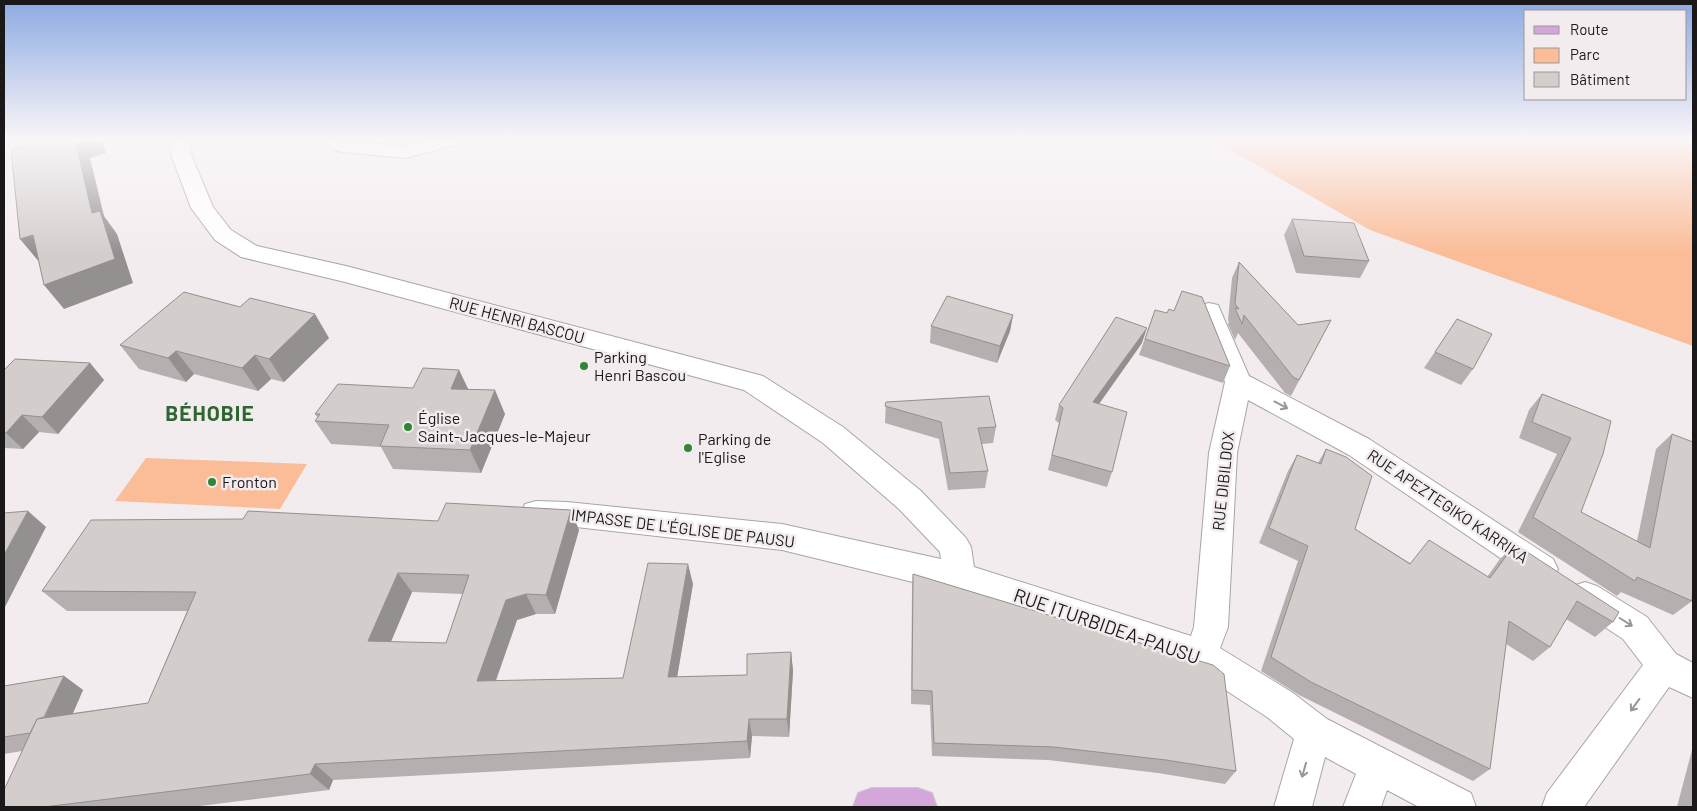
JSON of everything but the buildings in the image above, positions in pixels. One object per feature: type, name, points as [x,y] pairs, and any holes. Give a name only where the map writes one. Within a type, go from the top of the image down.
[{"type":"main road","points":[[872,807],[918,807]]},
{"type":"street","name":"RUE HENRI BASCOU","points":[[190,178],[202,208],[223,235],[249,252],[346,274],[752,383],[833,435],[910,500],[954,547],[960,576]]},
{"type":"street","points":[[1209,311],[1238,382]]},
{"type":"street","name":"RUE DIBILDOX","points":[[1206,641],[1223,453],[1238,382]]},
{"type":"street","name":"RUE APEZTEGIKO KARRIKA","points":[[1238,382],[1359,446],[1635,628],[1679,674]]},
{"type":"street","name":"IMPASSE DE L'ÉGLISE DE PAUSU","points":[[510,512],[567,514],[782,537],[917,569],[960,576]]},
{"type":"street","name":"RUE ITURBIDEA-PAUSU","points":[[960,576],[1206,641],[1314,732],[1457,807]]},
{"type":"street","points":[[1561,807],[1679,674]]},
{"type":"street","points":[[1293,807],[1314,732]]},
{"type":"street","points":[[1362,807],[1378,765]]},
{"type":"green space","points":[[1279,178],[1693,178],[1693,346],[1370,230]]},
{"type":"green space","name":"Fronton","points":[[146,458],[307,464],[280,509],[115,501]]},
{"type":"place","name":"Parking Henri Bascou","points":[[584,366]]},
{"type":"place","name":"Église Saint-Jacques-le-Majeur","points":[[408,427]]},
{"type":"place","name":"Parking de l'Eglise","points":[[688,448]]},
{"type":"place","name":"Fronton","points":[[212,482]]},
{"type":"district","name":"BÉHOBIE","points":[[210,414]]}]
